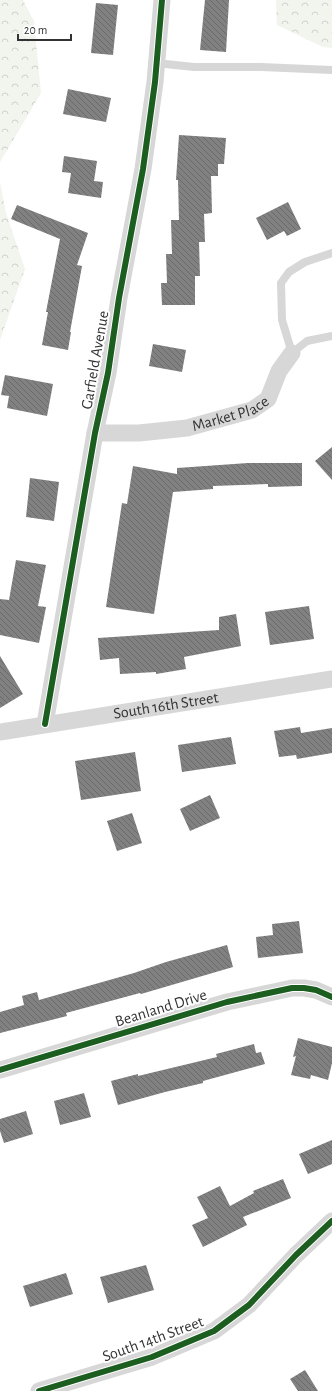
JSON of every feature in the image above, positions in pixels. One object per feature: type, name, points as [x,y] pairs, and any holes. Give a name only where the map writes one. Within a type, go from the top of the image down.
[{"type":"street","name":"Garfield Avenue","points":[[45,724],[95,433],[108,373],[119,298],[143,169],[162,0]]},
{"type":"street","name":"Market Place","points":[[95,433],[139,433],[187,428],[252,410],[268,399],[279,371],[292,353]]},
{"type":"street","name":"South 16th Street","points":[[0,732],[332,679]]},
{"type":"street","name":"Beanland Drive","points":[[0,1070],[234,1000],[292,988],[316,990],[332,996]]},
{"type":"street","name":"South 14th Street","points":[[39,1391],[152,1357],[214,1331],[249,1305],[296,1255],[332,1221]]},
{"type":"lane","points":[[156,63],[194,67],[261,67],[332,70]]},
{"type":"lane","points":[[292,353],[282,320],[281,282],[289,272],[305,262],[332,253]]},
{"type":"lane","name":"Market Place","points":[[292,353],[307,341],[332,336]]},
{"type":"green space","points":[[0,0],[23,0],[34,21],[41,93],[0,162]]},
{"type":"green space","points":[[276,0],[332,0],[332,48],[323,47],[277,25]]},
{"type":"green space","points":[[0,182],[6,213],[25,269],[0,340]]},
{"type":"building","points":[[205,0],[229,0],[226,52],[200,50]]},
{"type":"building","points":[[96,3],[118,5],[113,55],[91,53]]},
{"type":"building","points":[[68,89],[111,98],[106,122],[63,114]]},
{"type":"building","points":[[179,135],[226,138],[224,164],[218,164],[218,176],[211,176],[212,213],[204,214],[205,242],[199,242],[200,276],[195,276],[195,305],[162,305],[161,283],[167,283],[166,254],[172,254],[171,220],[179,220],[178,180],[176,180]]},
{"type":"building","points":[[64,156],[97,161],[94,181],[103,182],[101,198],[68,193],[71,173],[62,172]]},
{"type":"building","points":[[288,202],[301,229],[287,236],[284,231],[267,240],[256,218]]},
{"type":"building","points":[[17,205],[88,233],[77,265],[82,266],[68,350],[42,345],[48,312],[46,312],[60,239],[11,219]]},
{"type":"building","points":[[153,344],[186,350],[182,372],[149,366]]},
{"type":"building","points":[[5,375],[53,384],[47,416],[7,408],[9,396],[1,395]]},
{"type":"building","points":[[332,447],[332,480],[315,461]]},
{"type":"building","points":[[248,463],[302,463],[302,486],[268,487],[268,484],[213,486],[213,489],[173,492],[154,614],[106,607],[122,503],[127,504],[133,466],[177,474],[177,468]]},
{"type":"building","points":[[30,478],[59,482],[54,521],[26,517]]},
{"type":"building","points":[[16,560],[46,565],[38,606],[46,607],[39,643],[0,635],[0,599],[9,600]]},
{"type":"building","points":[[309,606],[314,639],[270,645],[265,612]]},
{"type":"building","points":[[236,614],[241,646],[184,657],[186,669],[156,674],[156,672],[120,674],[119,658],[100,660],[98,638],[219,630],[219,617]]},
{"type":"building","points":[[0,656],[23,694],[0,708]]},
{"type":"building","points":[[300,727],[301,733],[332,728],[332,753],[297,759],[296,755],[279,757],[274,731]]},
{"type":"building","points":[[231,737],[236,764],[182,772],[178,745]]},
{"type":"building","points":[[135,752],[141,791],[81,800],[75,761]]},
{"type":"building","points":[[210,795],[220,818],[190,831],[180,809]]},
{"type":"building","points":[[132,813],[142,843],[117,851],[107,821]]},
{"type":"building","points":[[299,921],[303,953],[258,958],[256,937],[273,935],[272,924]]},
{"type":"building","points":[[227,945],[233,967],[141,994],[140,993],[66,1013],[67,1016],[0,1033],[0,1012],[24,1005],[22,996],[37,992],[39,1000]]},
{"type":"building","points":[[298,1038],[332,1047],[332,1063],[328,1080],[311,1075],[310,1079],[291,1075],[296,1056],[293,1057]]},
{"type":"building","points":[[254,1044],[256,1053],[261,1052],[265,1064],[203,1081],[203,1083],[118,1105],[111,1081],[217,1057],[216,1054]]},
{"type":"building","points":[[84,1093],[91,1117],[60,1125],[54,1101]]},
{"type":"building","points":[[26,1111],[33,1134],[4,1143],[0,1131],[0,1119]]},
{"type":"building","points":[[332,1140],[332,1164],[308,1174],[299,1154]]},
{"type":"building","points":[[283,1179],[291,1198],[243,1217],[247,1225],[203,1247],[192,1225],[208,1218],[197,1197],[220,1186],[230,1206],[254,1193],[253,1191]]},
{"type":"building","points":[[146,1265],[154,1290],[108,1303],[100,1277]]},
{"type":"building","points":[[66,1273],[73,1294],[30,1307],[23,1286]]},
{"type":"building","points":[[305,1370],[318,1391],[298,1391],[290,1379]]},
{"type":"cycle path","points":[[45,724],[95,433],[108,373],[119,298],[143,169],[155,82],[162,0]]},
{"type":"cycle path","points":[[0,1070],[227,1002],[292,988],[316,990],[332,997]]},
{"type":"cycle path","points":[[39,1391],[152,1357],[214,1331],[249,1305],[296,1255],[332,1221]]}]
